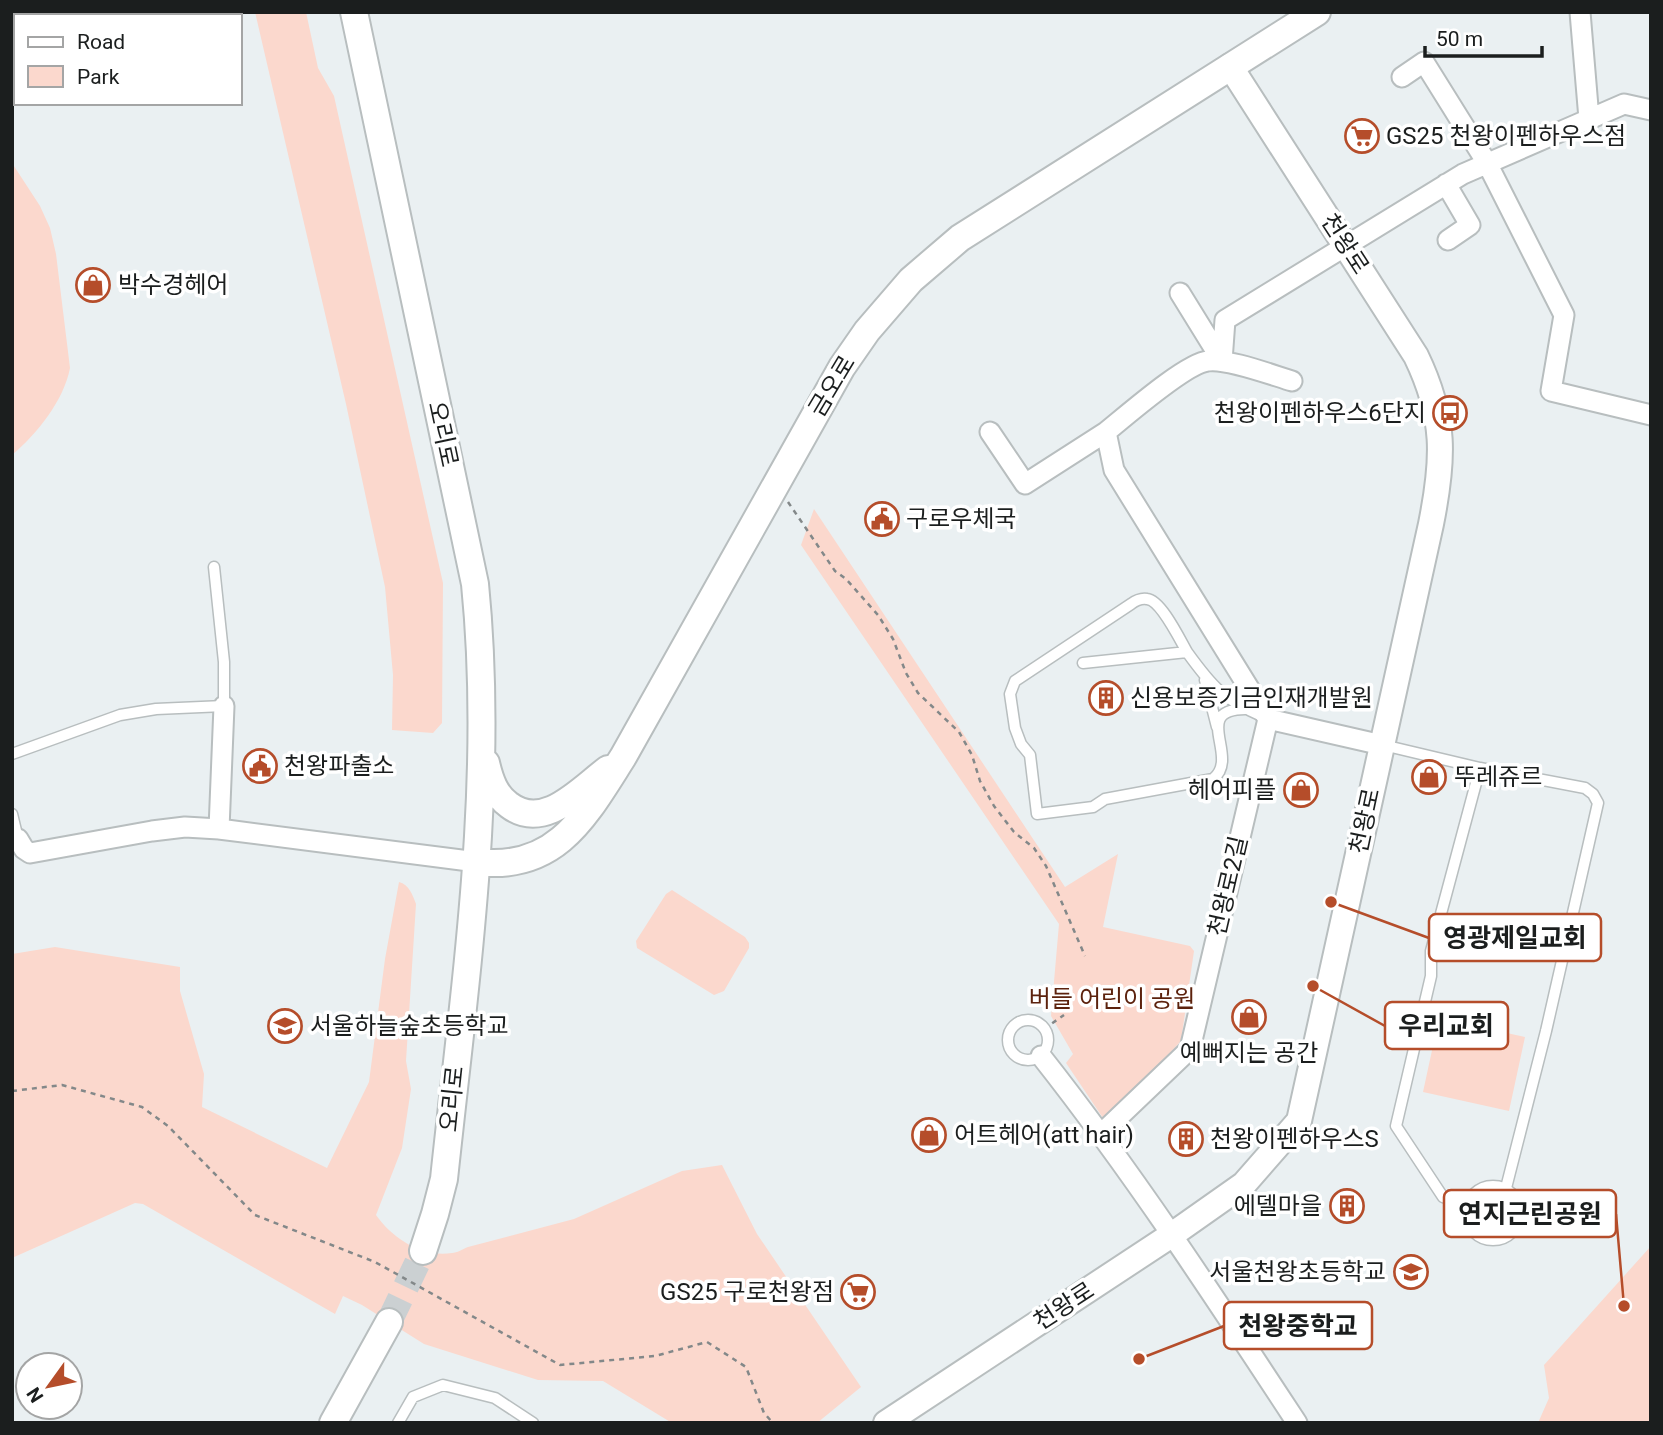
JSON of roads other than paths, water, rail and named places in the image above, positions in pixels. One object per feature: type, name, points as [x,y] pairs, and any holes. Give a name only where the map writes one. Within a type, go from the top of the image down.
[{"type":"main road","name":"오리로","points":[[354,12],[475,584],[481,643],[482,748],[477,862],[444,1179],[422,1251]]},
{"type":"main road","name":"금오로","points":[[477,862],[498,865],[514,863],[550,849],[578,824],[623,757],[842,367],[887,306],[934,258],[992,216],[1317,12]]},
{"type":"main road","points":[[482,748],[490,780],[497,792],[517,811],[532,815],[555,809],[623,757]]},
{"type":"main road","points":[[333,1423],[389,1322]]},
{"type":"street","points":[[1580,12],[1589,119]]},
{"type":"street","points":[[1402,77],[1424,62],[1487,163],[1564,315],[1551,391],[1651,415]]},
{"type":"street","name":"천왕로","points":[[886,1423],[1173,1234],[1244,1184],[1299,1121],[1436,500],[1441,436],[1436,407],[1416,356],[1230,66]]},
{"type":"street","points":[[1222,361],[1225,320],[1463,174],[1624,104],[1651,110]]},
{"type":"street","points":[[1447,184],[1471,225],[1448,240]]},
{"type":"street","points":[[1180,293],[1222,361]]},
{"type":"street","points":[[990,432],[1024,484],[1106,432],[1169,382],[1206,360],[1222,361],[1292,381]]},
{"type":"street","points":[[1106,432],[1114,470],[1268,719],[1382,745]]},
{"type":"street","points":[[219,829],[224,706]]},
{"type":"street","name":"천왕로2길","points":[[1102,1133],[1190,1049],[1268,719]]},
{"type":"street","points":[[18,839],[30,853],[184,827],[219,829],[477,862]]},
{"type":"street","points":[[1041,1056],[1102,1133],[1173,1234],[1297,1423]]},
{"type":"lane","points":[[12,754],[120,715],[156,709],[224,706],[224,662],[214,566]]},
{"type":"lane","points":[[1204,676],[1212,701],[1223,765],[1218,775],[1213,779],[1105,799],[1093,807],[1037,814],[1030,755],[1021,744],[1015,728],[1010,694],[1015,681],[1130,604],[1149,599],[1160,608],[1204,676],[1230,701],[1268,719]]},
{"type":"lane","points":[[1083,663],[1187,652]]},
{"type":"lane","points":[[1217,731],[1217,724],[1224,712],[1245,709]]},
{"type":"lane","points":[[1382,745],[1480,768],[1585,788],[1598,803],[1546,1031],[1506,1188]]},
{"type":"lane","points":[[1467,1206],[1447,1201],[1443,1197],[1396,1126],[1431,976],[1431,951],[1480,768]]},
{"type":"lane","points":[[12,814],[18,839]]},
{"type":"lane","points":[[1024,1020],[1037,1022],[1044,1029],[1048,1044],[1041,1056],[1035,1060],[1022,1060],[1011,1051],[1007,1038],[1013,1027],[1024,1020]]},
{"type":"lane","points":[[1482,1188],[1506,1188],[1519,1202],[1520,1220],[1509,1236],[1491,1241],[1474,1233],[1466,1216],[1467,1206],[1475,1192],[1482,1188]]},
{"type":"lane","points":[[398,1423],[413,1397],[443,1385],[495,1398],[533,1423]]},
{"type":"tunnel","points":[[389,1322],[423,1251]]},
{"type":"place","name":"GS25 천왕이펜하우스점","points":[[1362,136]]},
{"type":"place","name":"박수경헤어","points":[[93,285]]},
{"type":"place","name":"천왕이펜하우스6단지","points":[[1450,413]]},
{"type":"place","name":"구로우체국","points":[[882,519]]},
{"type":"place","name":"신용보증기금인재개발원","points":[[1106,698]]},
{"type":"place","name":"천왕파출소","points":[[260,766]]},
{"type":"place","name":"뚜레쥬르","points":[[1429,777]]},
{"type":"place","name":"헤어피플","points":[[1301,790]]},
{"type":"place","name":"영광제일교회","points":[[1331,902]]},
{"type":"place","name":"우리교회","points":[[1313,986]]},
{"type":"place","name":"예뻐지는 공간","points":[[1249,1017]]},
{"type":"place","name":"서울하늘숲초등학교","points":[[285,1026]]},
{"type":"place","name":"어트헤어(att hair)","points":[[929,1135]]},
{"type":"place","name":"천왕이펜하우스S","points":[[1186,1139]]},
{"type":"place","name":"에델마을","points":[[1347,1206]]},
{"type":"place","name":"서울천왕초등학교","points":[[1411,1272]]},
{"type":"place","name":"GS25 구로천왕점","points":[[858,1292]]},
{"type":"place","name":"연지근린공원","points":[[1624,1306]]},
{"type":"place","name":"천왕중학교","points":[[1139,1359]]},
{"type":"park label","name":"버들 어린이 공원","points":[[1112,999]]}]
